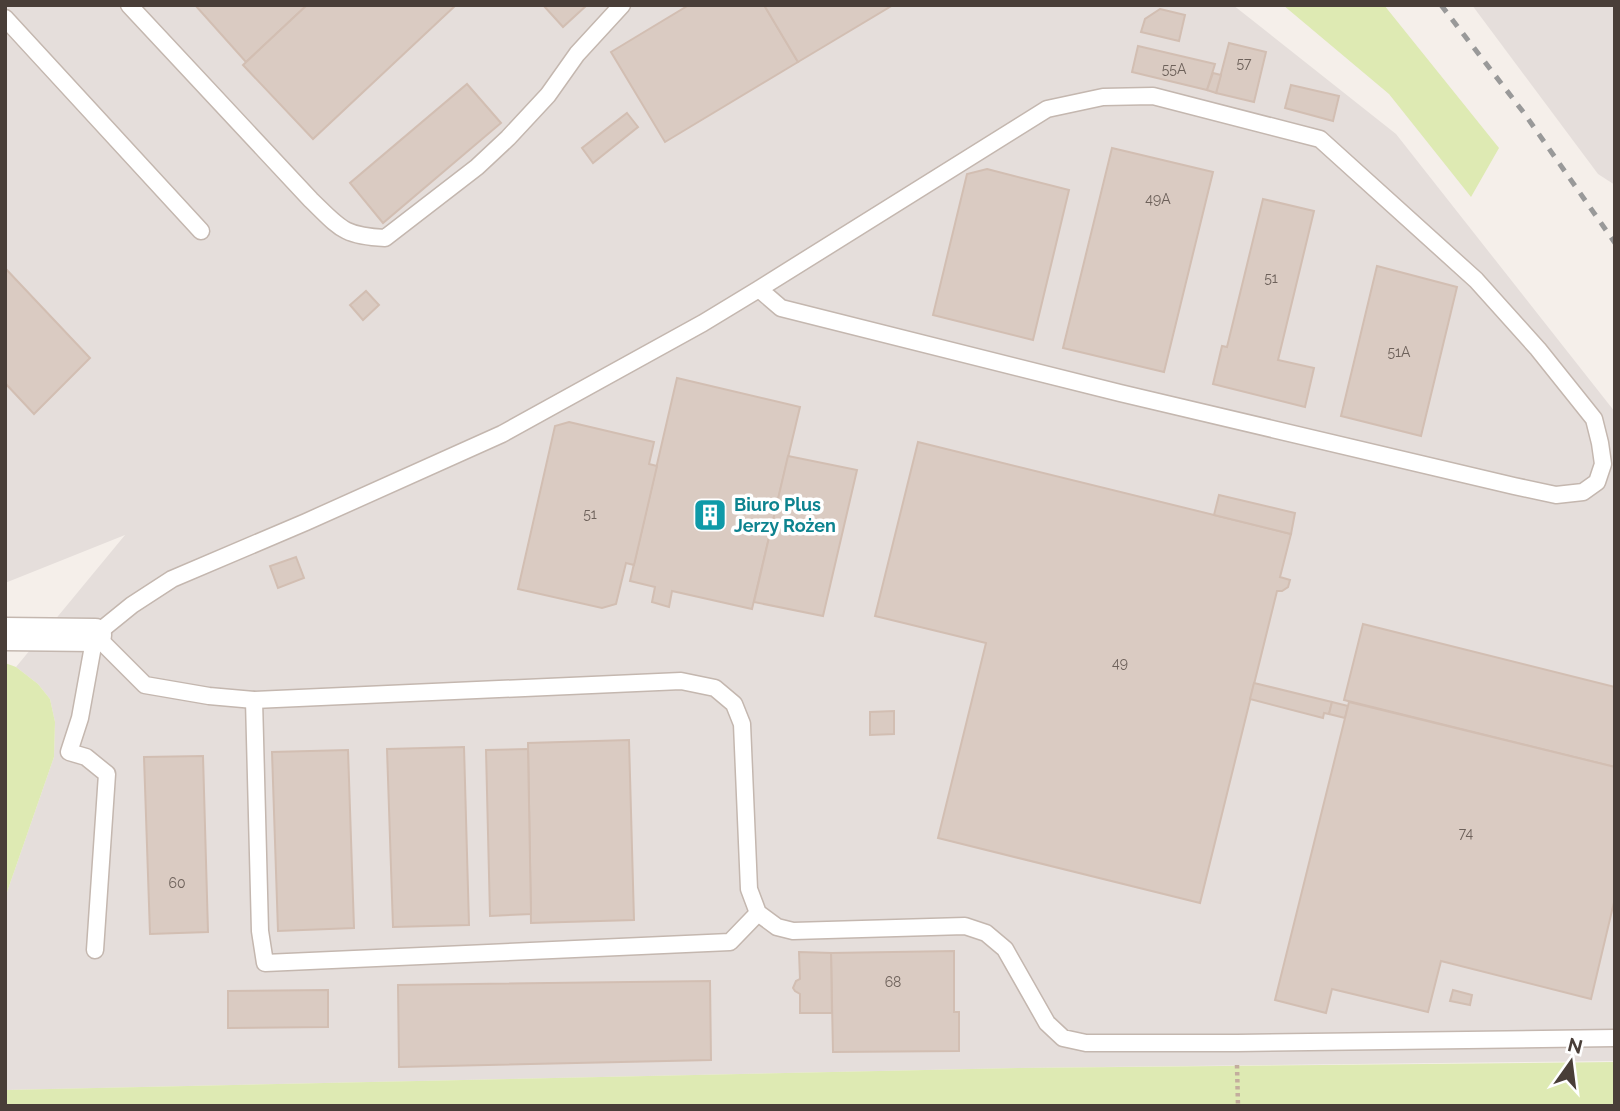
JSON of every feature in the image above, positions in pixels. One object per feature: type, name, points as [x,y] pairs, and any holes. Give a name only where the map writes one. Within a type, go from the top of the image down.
[{"type":"street","points":[[5,634],[95,635]]},
{"type":"lane","points":[[129,5],[339,227],[353,235],[384,238],[477,167],[500,145],[548,95],[577,54],[622,5]]},
{"type":"lane","points":[[5,18],[201,231]]},
{"type":"lane","points":[[95,950],[107,774],[86,757],[69,752],[80,718],[95,635],[132,605],[172,579],[502,434],[702,323],[1047,109],[1103,97],[1153,96],[1320,139],[1476,280],[1538,349],[1594,419],[1603,464],[1597,482],[1583,492],[1556,495],[1120,393],[781,308],[759,289]]},
{"type":"lane","points":[[95,635],[145,685],[254,701],[681,681],[715,688],[734,704],[742,724],[749,889],[758,913],[777,927],[793,931],[965,926],[986,933],[1006,949],[1047,1023],[1063,1038],[1086,1043],[1615,1038]]},
{"type":"lane","points":[[254,701],[260,931],[265,963],[730,942],[758,913]]},
{"type":"path","points":[[1237,1043],[1238,1106]]},
{"type":"shaded area","points":[[5,5],[1233,5],[1396,134],[1615,412],[1615,1061],[1018,1068],[5,1090],[5,898],[54,757],[55,722],[50,699],[38,684],[16,667],[125,535],[5,583]]},
{"type":"shaded area","points":[[1472,5],[1615,5],[1615,185],[1598,174]]},
{"type":"green space","points":[[1283,5],[1384,5],[1499,148],[1471,197],[1389,94]]},
{"type":"green space","points":[[5,663],[16,667],[38,684],[50,699],[55,722],[54,757],[5,898]]},
{"type":"green space","points":[[1615,1062],[1615,1106],[5,1106],[5,1090],[1018,1068]]},
{"type":"building","points":[[195,5],[307,5],[246,62]]},
{"type":"building","points":[[307,5],[456,5],[313,139],[243,65]]},
{"type":"building","points":[[543,5],[587,5],[563,27]]},
{"type":"building","points":[[689,5],[764,5],[798,62],[665,142],[611,52]]},
{"type":"building","points":[[764,5],[893,5],[798,62]]},
{"type":"building","points":[[1160,9],[1185,15],[1179,41],[1141,32],[1145,19]]},
{"type":"building","points":[[1229,43],[1266,52],[1254,102],[1216,93]]},
{"type":"building","points":[[1138,46],[1215,64],[1207,90],[1132,72]]},
{"type":"building","points":[[1213,73],[1221,75],[1216,93],[1207,90]]},
{"type":"building","points":[[467,84],[501,123],[383,223],[350,183]]},
{"type":"building","points":[[1291,85],[1339,96],[1333,121],[1285,108]]},
{"type":"building","points":[[627,113],[638,127],[593,163],[582,148]]},
{"type":"building","points":[[1112,148],[1213,172],[1164,372],[1063,348]]},
{"type":"building","points":[[987,169],[1069,190],[1033,340],[933,315],[967,174]]},
{"type":"building","points":[[1263,199],[1314,211],[1278,360],[1314,368],[1305,407],[1213,384],[1222,346],[1227,347]]},
{"type":"building","points":[[1377,266],[1457,287],[1421,436],[1341,416]]},
{"type":"building","points":[[5,268],[90,358],[34,414],[5,383]]},
{"type":"building","points":[[366,291],[379,305],[363,320],[350,305]]},
{"type":"building","name":"Biuro Plus Jerzy Rożen","points":[[677,378],[800,407],[752,609],[672,591],[669,607],[652,602],[655,587],[630,581]]},
{"type":"building","points":[[569,422],[654,442],[649,464],[657,466],[634,565],[626,563],[616,604],[602,608],[518,589],[555,426]]},
{"type":"building","points":[[918,442],[1291,534],[1280,577],[1290,580],[1288,587],[1277,591],[1200,903],[938,838],[986,643],[875,616]]},
{"type":"building","points":[[788,456],[857,470],[823,616],[754,602]]},
{"type":"building","points":[[1219,495],[1295,513],[1291,534],[1214,515]]},
{"type":"building","points":[[296,557],[304,578],[278,588],[270,566]]},
{"type":"building","points":[[1363,624],[1615,687],[1615,767],[1344,700]]},
{"type":"building","points":[[1254,683],[1332,702],[1329,714],[1324,713],[1323,718],[1250,699]]},
{"type":"building","points":[[1332,702],[1348,706],[1345,718],[1329,714]]},
{"type":"building","points":[[1349,702],[1615,767],[1615,898],[1591,999],[1441,961],[1428,1012],[1332,989],[1326,1013],[1275,1000]]},
{"type":"building","points":[[894,711],[894,734],[870,735],[870,712]]},
{"type":"building","points":[[629,740],[634,920],[531,923],[528,743]]},
{"type":"building","points":[[464,747],[469,925],[393,927],[387,749]]},
{"type":"building","points":[[528,749],[531,914],[490,916],[486,750]]},
{"type":"building","points":[[348,750],[354,928],[278,931],[272,752]]},
{"type":"building","points":[[203,756],[208,932],[150,934],[144,757]]},
{"type":"building","points":[[954,951],[954,1012],[959,1012],[959,1051],[833,1052],[831,953]]},
{"type":"building","points":[[799,952],[831,953],[832,1013],[800,1013],[800,994],[793,988],[800,979]]},
{"type":"building","points":[[710,981],[711,1060],[399,1067],[398,985]]},
{"type":"building","points":[[328,990],[328,1027],[228,1028],[228,991]]},
{"type":"building","points":[[1453,990],[1472,995],[1470,1005],[1450,1001]]},
{"type":"railway","points":[[1441,5],[1524,113],[1615,243]]},
{"type":"place","name":"Biuro Plus Jerzy Rożen","points":[[710,515]]}]
